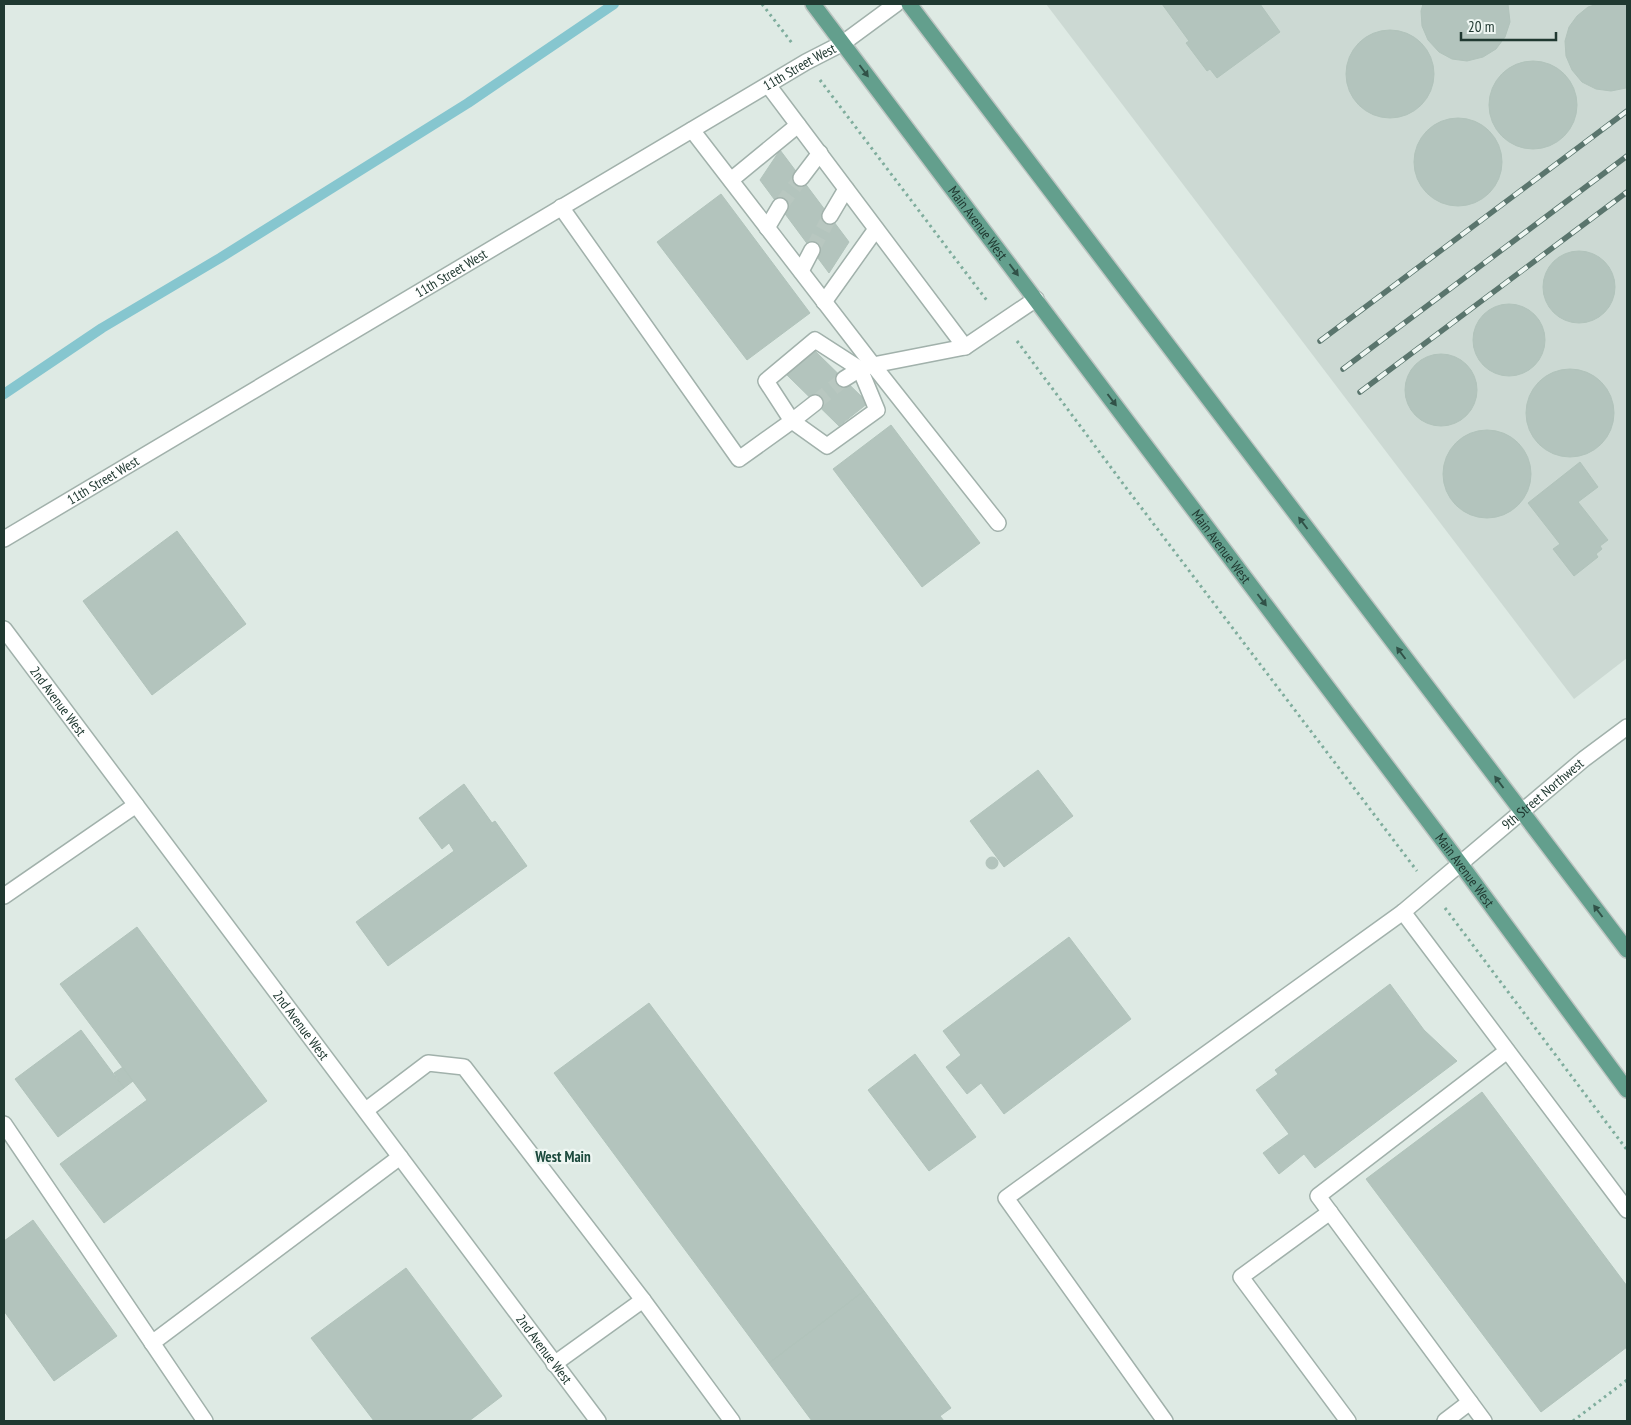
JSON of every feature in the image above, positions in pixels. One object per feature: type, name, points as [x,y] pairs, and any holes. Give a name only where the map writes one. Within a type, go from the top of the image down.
[{"type":"main road","name":"Main Avenue West","points":[[813,4],[1460,862],[1627,1090]]},
{"type":"main road","points":[[909,4],[1627,950]]},
{"type":"street","name":"11th Street West","points":[[4,539],[806,62],[843,43],[896,4]]},
{"type":"street","points":[[768,85],[966,348]]},
{"type":"street","points":[[731,180],[798,125]]},
{"type":"street","points":[[692,130],[824,302],[866,367],[998,524]]},
{"type":"street","points":[[801,178],[820,153]]},
{"type":"street","points":[[830,216],[846,189]]},
{"type":"street","points":[[767,228],[780,206]]},
{"type":"street","points":[[560,208],[739,458],[816,403]]},
{"type":"street","points":[[824,302],[876,228]]},
{"type":"street","points":[[801,271],[812,250]]},
{"type":"street","points":[[844,379],[866,367],[966,348],[1036,299]]},
{"type":"street","points":[[815,340],[866,367],[877,410],[827,446],[792,421],[766,381],[815,340]]},
{"type":"street","name":"2nd Avenue West","points":[[4,629],[598,1421]]},
{"type":"street","name":"9th Street Northwest","points":[[1165,1421],[1006,1198],[1403,912],[1521,811],[1584,759],[1627,727]]},
{"type":"street","points":[[4,896],[136,804]]},
{"type":"street","points":[[1403,912],[1627,1210]]},
{"type":"street","points":[[1484,1421],[1318,1196],[1507,1050]]},
{"type":"street","points":[[366,1110],[428,1064],[464,1067],[643,1300],[732,1421]]},
{"type":"street","points":[[4,1124],[205,1421]]},
{"type":"street","points":[[152,1342],[400,1157]]},
{"type":"street","points":[[1330,1212],[1241,1277],[1348,1421]]},
{"type":"street","points":[[554,1364],[643,1300]]},
{"type":"street","points":[[1446,1421],[1470,1402]]},
{"type":"path","points":[[762,4],[1627,1150]]},
{"type":"path","points":[[1572,1421],[1627,1380]]},
{"type":"shaded area","points":[[1046,4],[1627,4],[1627,658],[1574,699]]},
{"type":"building","points":[[1162,4],[1260,4],[1280,32],[1217,78],[1210,69],[1207,71],[1186,43],[1189,41]]},
{"type":"building","points":[[1423,4],[1508,4],[1510,22],[1505,37],[1496,49],[1483,57],[1467,61],[1452,59],[1439,52],[1428,40],[1422,26],[1421,11]]},
{"type":"building","points":[[1598,4],[1621,4],[1627,6],[1626,88],[1611,91],[1596,89],[1582,82],[1572,70],[1566,56],[1565,41],[1569,27],[1577,16],[1588,7]]},
{"type":"building","points":[[1390,30],[1407,33],[1415,37],[1427,49],[1431,57],[1434,74],[1431,91],[1427,99],[1415,111],[1407,115],[1390,118],[1373,115],[1365,111],[1353,99],[1349,91],[1346,74],[1349,57],[1353,49],[1365,37],[1373,33]]},
{"type":"building","points":[[1533,61],[1550,64],[1564,74],[1574,88],[1577,105],[1574,122],[1564,136],[1550,146],[1533,149],[1516,146],[1502,136],[1492,122],[1489,105],[1492,88],[1502,74],[1516,64]]},
{"type":"building","points":[[1458,118],[1475,121],[1483,125],[1495,137],[1499,145],[1502,162],[1499,179],[1495,187],[1483,199],[1475,203],[1458,206],[1441,203],[1433,199],[1421,187],[1417,179],[1414,162],[1417,145],[1421,137],[1433,125],[1441,121]]},
{"type":"building","points":[[780,150],[849,242],[829,273],[760,180]]},
{"type":"building","points":[[721,194],[810,313],[747,360],[657,242]]},
{"type":"building","points":[[1579,251],[1599,257],[1609,267],[1615,287],[1609,307],[1599,317],[1579,323],[1559,317],[1549,307],[1543,287],[1549,267],[1559,257]]},
{"type":"building","points":[[1509,304],[1529,310],[1539,320],[1545,340],[1539,360],[1529,370],[1509,376],[1489,370],[1479,360],[1473,340],[1479,320],[1489,310]]},
{"type":"building","points":[[815,351],[868,403],[839,426],[786,374]]},
{"type":"building","points":[[1441,354],[1461,360],[1471,370],[1477,390],[1471,410],[1461,420],[1441,426],[1421,420],[1411,410],[1405,390],[1411,370],[1421,360]]},
{"type":"building","points":[[1570,369],[1587,372],[1601,382],[1611,396],[1614,413],[1611,430],[1601,444],[1587,454],[1570,457],[1553,454],[1539,444],[1529,430],[1526,413],[1529,396],[1539,382],[1553,372]]},
{"type":"building","points":[[891,425],[980,543],[922,587],[833,469]]},
{"type":"building","points":[[1487,430],[1504,433],[1512,437],[1524,449],[1528,457],[1531,474],[1528,491],[1524,499],[1512,511],[1504,515],[1487,518],[1470,515],[1462,511],[1450,499],[1446,491],[1443,474],[1446,457],[1450,449],[1462,437],[1470,433]]},
{"type":"building","points":[[1580,462],[1598,487],[1578,502],[1608,540],[1600,546],[1602,549],[1596,554],[1598,557],[1574,576],[1553,549],[1560,544],[1528,503]]},
{"type":"building","points":[[177,531],[246,624],[152,695],[83,601]]},
{"type":"building","points":[[1038,770],[1073,816],[1004,867],[970,821]]},
{"type":"building","points":[[464,784],[492,823],[495,821],[527,866],[388,966],[356,922],[454,851],[449,843],[442,849],[419,818]]},
{"type":"building","points":[[994,857],[997,858],[997,868],[990,869],[987,868],[986,861],[987,858]]},
{"type":"building","points":[[137,927],[267,1101],[104,1223],[60,1164],[147,1100],[60,984]]},
{"type":"building","points":[[1069,937],[1131,1019],[1004,1114],[981,1083],[967,1094],[946,1067],[961,1055],[943,1031]]},
{"type":"building","points":[[1390,984],[1424,1030],[1457,1061],[1315,1168],[1304,1154],[1279,1174],[1263,1153],[1289,1134],[1256,1090],[1278,1074],[1275,1070]]},
{"type":"building","points":[[649,1003],[864,1291],[769,1363],[554,1073]]},
{"type":"building","points":[[81,1030],[124,1088],[58,1137],[15,1079]]},
{"type":"building","points":[[915,1054],[976,1137],[929,1171],[868,1090]]},
{"type":"building","points":[[123,1067],[133,1081],[124,1088],[114,1073]]},
{"type":"building","points":[[1482,1092],[1627,1286],[1627,1347],[1541,1412],[1366,1179]]},
{"type":"building","points":[[33,1220],[117,1336],[54,1381],[4,1311],[4,1241]]},
{"type":"building","points":[[406,1268],[502,1396],[469,1421],[374,1421],[311,1338]]},
{"type":"building","points":[[864,1291],[951,1408],[940,1416],[944,1421],[812,1421],[769,1363]]},
{"type":"waterway","points":[[4,394],[102,328],[220,258],[468,103],[614,4]]},
{"type":"tunnel","points":[[780,206],[801,178]]},
{"type":"tunnel","points":[[812,250],[830,216]]},
{"type":"tunnel","points":[[815,403],[844,379]]},
{"type":"railway","points":[[1320,341],[1627,111]]},
{"type":"railway","points":[[1343,369],[1627,156]]},
{"type":"railway","points":[[1360,392],[1627,192]]},
{"type":"district","name":"West Main","points":[[563,1157]]}]
